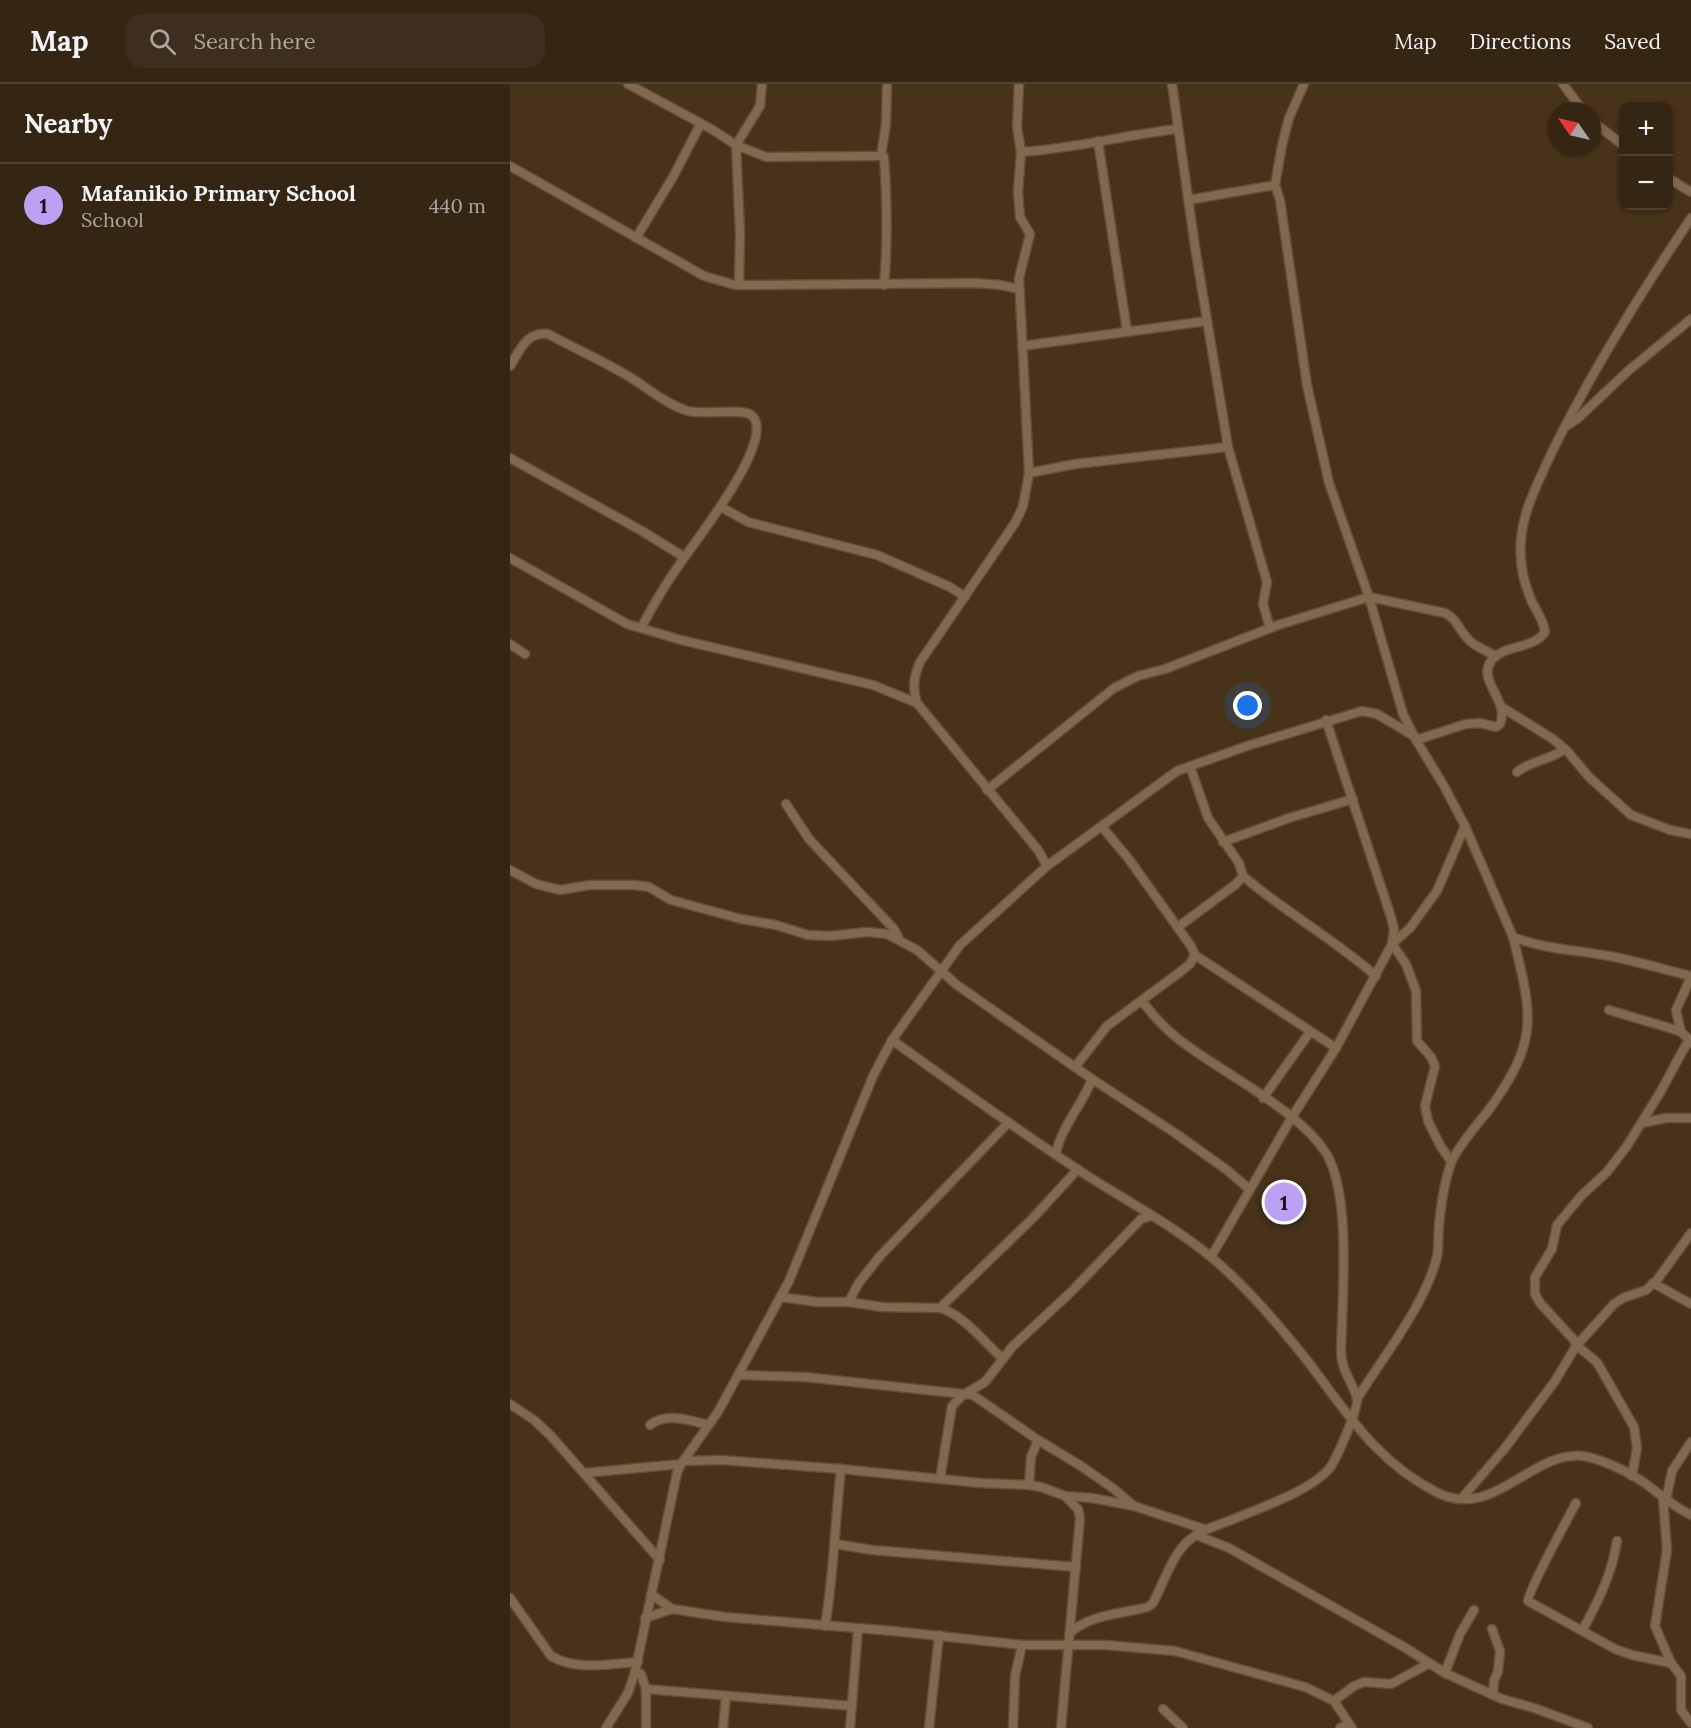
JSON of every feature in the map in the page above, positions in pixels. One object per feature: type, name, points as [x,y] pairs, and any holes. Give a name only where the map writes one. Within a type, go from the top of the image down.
[{"type":"street","points":[[628,84],[736,145],[759,155],[773,158],[881,156]]},
{"type":"street","points":[[740,285],[736,145],[760,106],[762,84]]},
{"type":"street","points":[[884,285],[885,175],[884,157],[881,156],[886,124],[887,84]]},
{"type":"street","points":[[1019,84],[1017,127],[1021,152],[1018,192],[1020,217],[1029,231],[1030,239],[1019,278],[1029,473],[1023,506],[1015,523],[920,662],[915,673],[914,688],[917,703],[1038,850],[1047,866]]},
{"type":"street","points":[[1172,84],[1177,129],[1228,447],[1267,582],[1263,604],[1270,628]]},
{"type":"street","points":[[1070,1633],[1080,1624],[1091,1619],[1130,1612],[1153,1603],[1175,1558],[1185,1544],[1200,1532],[1257,1510],[1309,1484],[1322,1475],[1335,1460],[1358,1399],[1409,1320],[1432,1273],[1437,1254],[1445,1183],[1451,1161],[1509,1083],[1519,1062],[1529,1027],[1527,996],[1513,937],[1465,826],[1403,714],[1369,597],[1329,483],[1320,448],[1307,385],[1280,200],[1275,185],[1289,118],[1304,84]]},
{"type":"street","points":[[1563,84],[1576,102]]},
{"type":"street","points":[[636,238],[673,177],[700,124]]},
{"type":"street","points":[[1601,128],[1619,143]]},
{"type":"street","points":[[1021,152],[1177,129]]},
{"type":"street","points":[[1098,141],[1127,331]]},
{"type":"street","points":[[510,166],[704,276],[723,282],[740,285],[974,283],[1019,289]]},
{"type":"street","points":[[1673,181],[1691,192]]},
{"type":"street","points":[[1188,200],[1275,185]]},
{"type":"street","points":[[606,1728],[628,1693],[636,1672],[645,1618],[660,1560],[677,1473],[718,1412],[780,1297],[873,1076],[892,1040],[960,945],[1047,866],[1177,771],[1326,720],[1362,711],[1377,714],[1415,738],[1466,724],[1480,723],[1496,727],[1500,724],[1503,708],[1490,684],[1489,664],[1496,656],[1534,641],[1545,632],[1522,572],[1521,541],[1528,508],[1564,427],[1586,387],[1691,218]]},
{"type":"street","points":[[1564,427],[1577,419],[1628,371],[1691,319]]},
{"type":"street","points":[[1022,346],[1207,321]]},
{"type":"street","points":[[510,366],[532,335],[548,334],[622,372],[655,395],[676,406],[701,413],[744,412],[752,415],[756,422],[749,456],[721,507],[684,557],[651,608],[641,628]]},
{"type":"street","points":[[1029,473],[1075,464],[1228,447]]},
{"type":"street","points":[[510,458],[642,531],[684,557]]},
{"type":"street","points":[[721,507],[748,522],[877,555],[950,587],[965,597]]},
{"type":"street","points":[[510,558],[613,617],[641,628],[681,640],[873,685],[917,703]]},
{"type":"street","points":[[987,790],[1114,688],[1126,681],[1165,669],[1270,628],[1369,597],[1445,613],[1453,617],[1466,638],[1496,656]]},
{"type":"street","points":[[510,644],[525,654]]},
{"type":"street","points":[[1503,708],[1565,749],[1589,777],[1631,815],[1670,830],[1691,834]]},
{"type":"street","points":[[1210,1257],[1292,1117],[1336,1048],[1392,944],[1394,929],[1391,917],[1326,720]]},
{"type":"street","points":[[1517,772],[1523,767],[1556,756],[1565,749]]},
{"type":"street","points":[[1190,766],[1208,818],[1239,863],[1243,876],[1274,902],[1349,954],[1376,976]]},
{"type":"street","points":[[1223,842],[1289,818],[1353,800]]},
{"type":"street","points":[[786,804],[809,839],[894,929],[898,939]]},
{"type":"street","points":[[1392,944],[1410,928],[1437,891],[1465,826]]},
{"type":"street","points":[[1102,827],[1128,858],[1178,927],[1195,955],[1336,1048]]},
{"type":"street","points":[[510,870],[536,884],[560,890],[590,885],[640,885],[649,887],[671,900],[808,935],[830,936],[867,932],[887,934],[917,951],[990,1008],[1227,1170],[1249,1189]]},
{"type":"street","points":[[1178,927],[1236,884],[1243,876]]},
{"type":"street","points":[[1513,937],[1550,948],[1651,964],[1691,976],[1676,1010],[1681,1032]]},
{"type":"street","points":[[1392,944],[1406,964],[1416,991],[1417,1041],[1435,1066],[1425,1106],[1428,1121],[1451,1161]]},
{"type":"street","points":[[1075,1066],[1107,1026],[1190,964],[1195,955]]},
{"type":"street","points":[[1142,1001],[1155,1019],[1177,1040],[1292,1117],[1318,1142],[1327,1155],[1333,1170],[1342,1222],[1344,1290],[1341,1352],[1347,1378],[1358,1399]]},
{"type":"street","points":[[1609,1010],[1681,1032],[1691,1042],[1682,1052],[1642,1123],[1607,1172],[1582,1195],[1561,1220],[1555,1231],[1552,1249],[1535,1276],[1535,1294],[1539,1303],[1574,1340],[1576,1346],[1592,1356],[1598,1364],[1634,1427],[1637,1448],[1632,1476]]},
{"type":"street","points":[[1263,1098],[1310,1032]]},
{"type":"street","points":[[892,1040],[1008,1122],[1210,1257],[1270,1316],[1376,1449],[1397,1466],[1439,1493],[1451,1498],[1490,1494],[1504,1489],[1554,1459],[1569,1456],[1594,1458],[1646,1483],[1664,1499],[1691,1515]]},
{"type":"street","points":[[1056,1154],[1060,1137],[1092,1079]]},
{"type":"street","points":[[1642,1123],[1666,1118],[1691,1118]]},
{"type":"street","points":[[849,1302],[858,1284],[880,1256],[1008,1122]]},
{"type":"street","points":[[940,1308],[1034,1218],[1078,1169]]},
{"type":"street","points":[[952,1406],[985,1382],[1003,1359],[1141,1219],[1151,1216]]},
{"type":"street","points":[[1462,1498],[1505,1448],[1556,1381],[1576,1346],[1614,1304],[1623,1298],[1646,1290],[1653,1284],[1691,1233]]},
{"type":"street","points":[[1653,1284],[1691,1304]]},
{"type":"street","points":[[780,1297],[882,1307],[940,1308],[949,1311],[966,1323],[1003,1359]]},
{"type":"street","points":[[738,1375],[805,1377],[967,1393],[1090,1472],[1134,1506]]},
{"type":"street","points":[[940,1479],[952,1406],[949,1393]]},
{"type":"street","points":[[510,1404],[534,1420],[551,1436],[660,1560]]},
{"type":"street","points":[[650,1425],[662,1419],[675,1419],[708,1425]]},
{"type":"street","points":[[1029,1485],[1031,1457],[1038,1440]]},
{"type":"street","points":[[1691,1442],[1672,1472],[1664,1499],[1666,1558],[1655,1620],[1657,1633],[1671,1663],[1680,1676],[1681,1710],[1691,1723]]},
{"type":"street","points":[[584,1473],[721,1460],[1029,1485],[1065,1496],[1092,1498],[1134,1506],[1200,1532],[1445,1673],[1493,1695],[1588,1728]]},
{"type":"street","points":[[825,1626],[831,1588],[832,1558],[836,1544],[841,1469]]},
{"type":"street","points":[[1061,1728],[1080,1518],[1078,1509],[1065,1496]]},
{"type":"street","points":[[1576,1503],[1531,1588],[1528,1599],[1532,1604],[1624,1653],[1671,1663]]},
{"type":"street","points":[[1582,1631],[1595,1609],[1610,1573],[1617,1541]]},
{"type":"street","points":[[836,1544],[872,1550],[1076,1567]]},
{"type":"street","points":[[651,1594],[672,1609],[702,1615],[939,1635],[1022,1645],[1131,1646],[1175,1651],[1305,1687],[1334,1701],[1347,1727]]},
{"type":"street","points":[[510,1598],[551,1656],[560,1661],[567,1664],[593,1665],[638,1662]]},
{"type":"street","points":[[645,1618],[672,1609]]},
{"type":"street","points":[[1445,1673],[1460,1634],[1474,1610]]},
{"type":"street","points":[[850,1728],[858,1629]]},
{"type":"street","points":[[1492,1629],[1500,1651],[1493,1695]]},
{"type":"street","points":[[929,1728],[939,1635]]},
{"type":"street","points":[[1013,1728],[1015,1676],[1022,1645]]},
{"type":"street","points":[[1334,1701],[1354,1686],[1364,1682],[1391,1684],[1428,1664]]},
{"type":"street","points":[[636,1672],[641,1674],[646,1689],[646,1728]]},
{"type":"street","points":[[646,1689],[852,1706]]},
{"type":"street","points":[[723,1728],[726,1696]]},
{"type":"street","points":[[1164,1709],[1183,1728]]},
{"type":"place","name":"Mafanikio Primary School","points":[[1284,1202]]}]
